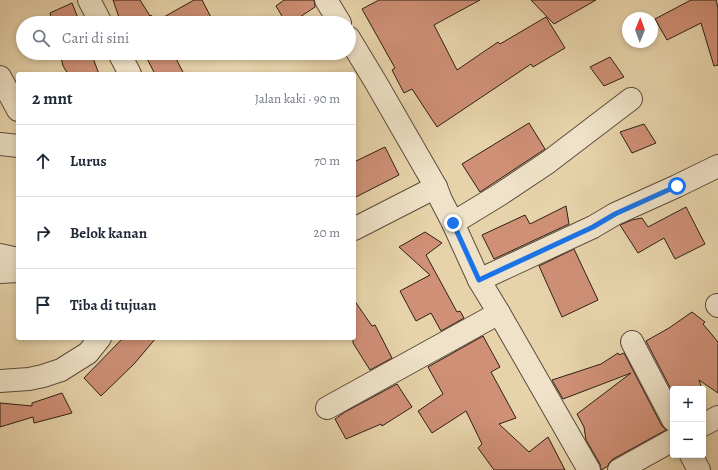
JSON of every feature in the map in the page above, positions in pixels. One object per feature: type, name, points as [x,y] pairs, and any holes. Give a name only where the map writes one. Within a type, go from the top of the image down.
[{"type":"street","points":[[89,0],[98,16]]},
{"type":"street","points":[[356,50],[436,187],[479,280],[589,470]]},
{"type":"street","points":[[122,60],[129,72]]},
{"type":"street","points":[[0,77],[16,106]]},
{"type":"street","points":[[453,223],[547,163],[631,99]]},
{"type":"street","points":[[0,144],[16,146]]},
{"type":"street","points":[[479,280],[718,166]]},
{"type":"street","points":[[356,228],[436,187]]},
{"type":"street","points":[[0,255],[16,258]]},
{"type":"street","points":[[0,272],[16,271]]},
{"type":"street","points":[[327,408],[499,313]]},
{"type":"street","points":[[0,381],[29,379],[60,370],[88,353],[98,340]]},
{"type":"street","points":[[632,342],[670,414]]},
{"type":"street","points":[[706,424],[718,418]]},
{"type":"street","points":[[619,470],[670,442]]},
{"type":"street","points":[[693,458],[699,470]]},
{"type":"building","points":[[113,0],[140,0],[150,16],[119,16]]},
{"type":"building","points":[[194,0],[202,0],[210,16],[166,16]]},
{"type":"building","points":[[284,0],[314,0],[315,7],[302,16],[282,16],[276,6]]},
{"type":"building","points":[[379,0],[480,0],[434,25],[457,70],[498,42],[500,44],[546,17],[565,48],[533,67],[531,64],[437,127],[412,89],[404,93],[392,70],[395,68],[362,9]]},
{"type":"building","points":[[531,0],[596,0],[554,24]]},
{"type":"building","points":[[691,0],[716,0],[718,8],[718,65],[714,66],[701,23],[667,40],[658,24],[658,17]]},
{"type":"building","points":[[72,3],[77,16],[51,16],[50,13]]},
{"type":"building","points":[[610,57],[624,77],[604,86],[590,67]]},
{"type":"building","points":[[62,60],[94,60],[98,72],[67,72]]},
{"type":"building","points":[[148,60],[177,60],[183,72],[154,72]]},
{"type":"building","points":[[529,123],[545,149],[480,192],[462,164]]},
{"type":"building","points":[[644,124],[656,143],[632,153],[620,132]]},
{"type":"building","points":[[385,147],[399,175],[356,197],[356,161]]},
{"type":"building","points":[[566,206],[569,224],[494,259],[482,235],[525,215],[530,224]]},
{"type":"building","points":[[686,207],[705,244],[675,259],[664,238],[638,253],[620,225],[642,218],[648,227]]},
{"type":"building","points":[[425,232],[442,243],[426,255],[457,312],[460,311],[464,318],[441,331],[431,313],[416,321],[400,291],[430,275],[399,247]]},
{"type":"building","points":[[574,249],[598,300],[562,317],[539,266]]},
{"type":"building","points":[[356,303],[372,326],[375,325],[392,358],[370,370],[353,343],[353,340],[356,340]]},
{"type":"building","points":[[692,312],[705,322],[703,324],[718,342],[718,393],[699,380],[701,386],[670,386],[670,387],[646,341],[669,328]]},
{"type":"building","points":[[483,336],[500,367],[491,372],[516,418],[499,424],[529,452],[548,437],[565,470],[494,470],[478,448],[482,444],[466,411],[432,433],[418,411],[443,394],[428,367]]},
{"type":"building","points":[[121,340],[154,340],[134,364],[101,396],[84,378]]},
{"type":"building","points":[[618,353],[619,355],[624,353],[662,426],[666,430],[613,459],[608,466],[601,470],[600,464],[586,440],[584,427],[577,414],[631,373],[563,399],[552,380],[601,364]]},
{"type":"building","points":[[397,384],[412,407],[382,426],[381,424],[346,439],[335,419]]},
{"type":"building","points":[[62,393],[72,413],[34,423],[33,417],[0,427],[0,403],[32,406],[32,403]]},
{"type":"route","points":[[453,223],[479,280],[593,227],[615,214],[677,186]]}]
